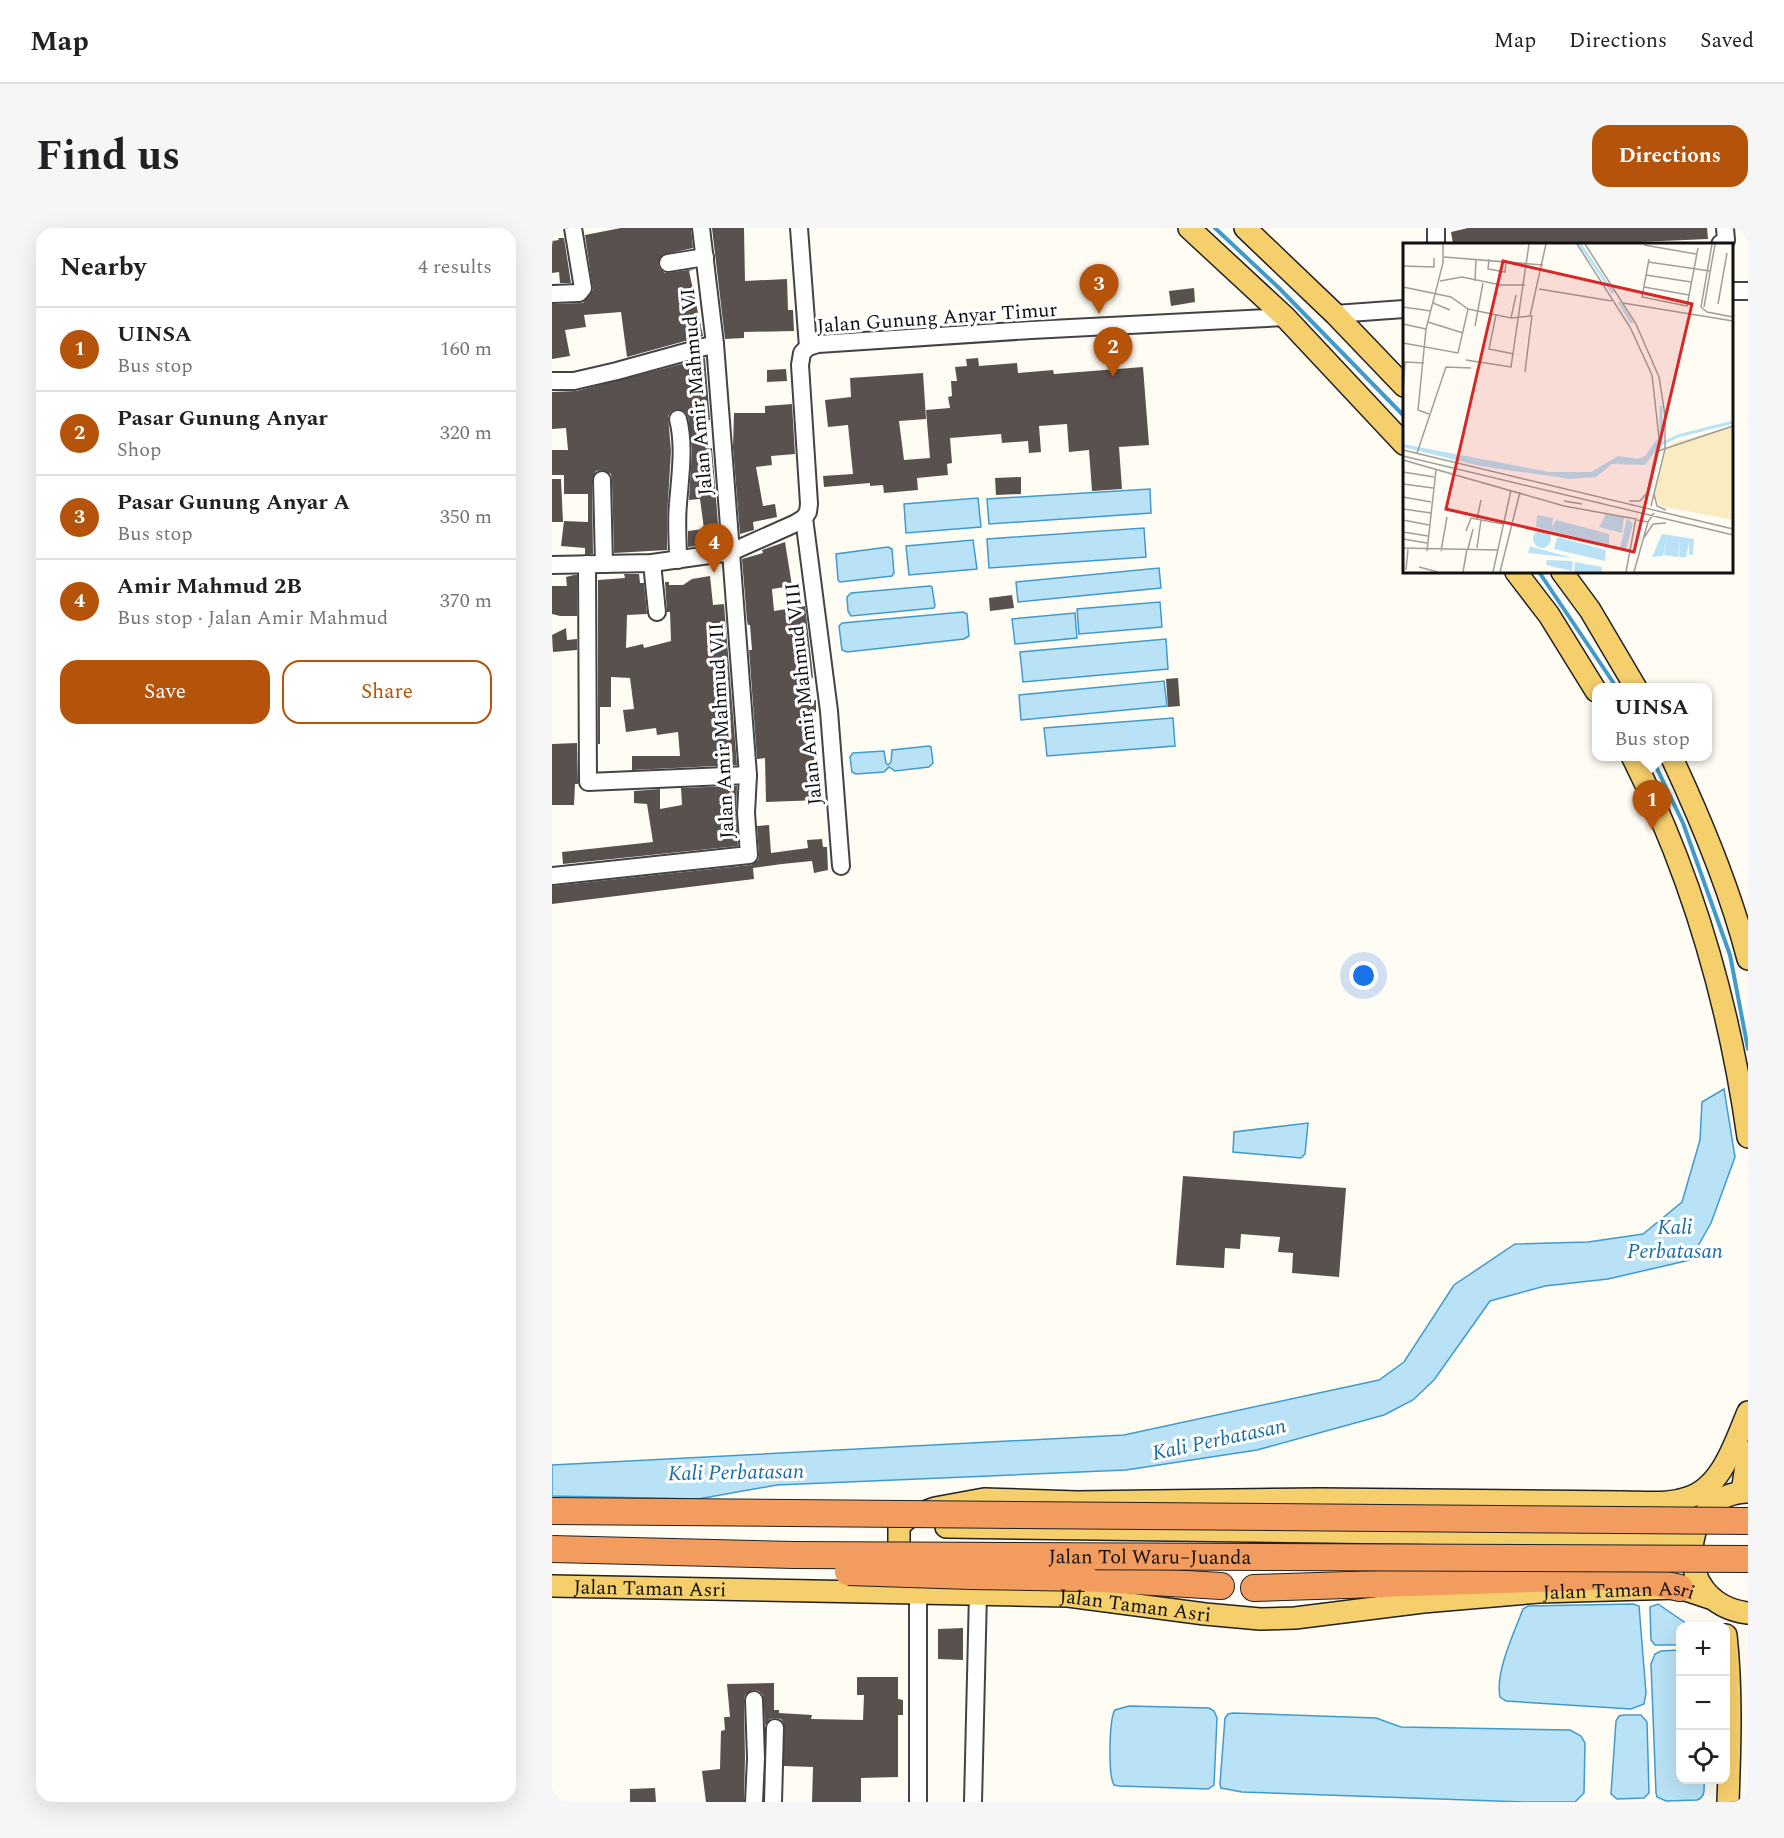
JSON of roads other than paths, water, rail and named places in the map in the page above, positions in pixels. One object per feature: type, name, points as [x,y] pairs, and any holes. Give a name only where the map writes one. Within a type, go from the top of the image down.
[{"type":"highway","name":"Jalan Tol Waru–Juanda","points":[[552,1511],[1748,1521]]},
{"type":"highway","name":"Jalan Tol Waru–Juanda","points":[[552,1549],[794,1555],[1748,1559]]},
{"type":"highway","points":[[632,1551],[665,1562],[776,1569],[1085,1578],[1221,1586]]},
{"type":"highway","points":[[1254,1588],[1627,1576],[1680,1588]]},
{"type":"main road","points":[[1189,228],[1285,317],[1403,443]]},
{"type":"main road","points":[[1245,228],[1335,314],[1403,385]]},
{"type":"main road","points":[[1517,573],[1549,615],[1592,685]]},
{"type":"main road","points":[[1563,573],[1590,610],[1634,683]]},
{"type":"main road","points":[[1634,761],[1655,803],[1691,892],[1719,983],[1739,1076],[1748,1137]]},
{"type":"main road","points":[[1673,761],[1702,822],[1742,935],[1748,959]]},
{"type":"main road","points":[[899,1526],[908,1518],[935,1508],[984,1499],[1077,1502],[1320,1499],[1622,1503],[1688,1498],[1710,1485],[1722,1468],[1748,1412]]},
{"type":"main road","points":[[1748,1452],[1745,1492],[1728,1496],[1711,1508],[1698,1524],[1693,1537],[1691,1554],[1694,1571],[1701,1586],[1717,1602],[1736,1611],[1748,1613]]},
{"type":"main road","points":[[552,1522],[1693,1537]]},
{"type":"main road","points":[[899,1526],[908,1592]]},
{"type":"main road","name":"Jalan Taman Asri","points":[[552,1586],[978,1593],[1082,1597],[1260,1619],[1479,1596],[1680,1588],[1717,1602],[1723,1622]]},
{"type":"main road","points":[[1728,1802],[1729,1676]]},
{"type":"street","points":[[552,294],[579,293],[583,288],[573,228]]},
{"type":"street","name":"Jalan Amir Mahmud VI","points":[[701,228],[715,344],[731,552]]},
{"type":"street","name":"Jalan Amir Mahmud VIII","points":[[799,228],[807,336],[800,365],[809,504],[804,518],[829,711],[841,866]]},
{"type":"street","points":[[1722,243],[1726,240],[1725,228]]},
{"type":"street","points":[[668,262],[705,257]]},
{"type":"street","points":[[1335,314],[1403,309]]},
{"type":"street","name":"Jalan Gunung Anyar Timur","points":[[807,336],[818,344],[1285,317]]},
{"type":"street","points":[[552,381],[574,381],[715,344]]},
{"type":"street","points":[[678,420],[681,430],[680,486],[677,505],[678,560]]},
{"type":"street","points":[[602,480],[595,564],[588,782],[748,775]]},
{"type":"street","points":[[552,565],[652,562],[731,552],[804,518]]},
{"type":"street","name":"Jalan Amir Mahmud VII","points":[[552,876],[749,855],[746,813],[748,775],[731,552]]},
{"type":"street","points":[[652,562],[657,612]]},
{"type":"street","points":[[908,1592],[918,1802]]},
{"type":"street","points":[[973,1802],[978,1593]]},
{"type":"street","points":[[754,1700],[756,1758],[754,1802]]},
{"type":"street","points":[[773,1802],[775,1728]]},
{"type":"water","points":[[1150,489],[1151,513],[989,524],[987,499]]},
{"type":"water","points":[[978,498],[981,527],[906,533],[904,504]]},
{"type":"water","points":[[1144,528],[1146,557],[989,568],[987,539]]},
{"type":"water","points":[[973,540],[977,569],[909,575],[906,546]]},
{"type":"water","points":[[888,547],[892,549],[894,573],[892,576],[840,582],[838,580],[836,554]]},
{"type":"water","points":[[1159,568],[1161,588],[1018,602],[1016,582]]},
{"type":"water","points":[[930,586],[934,608],[851,616],[848,611],[847,597],[851,593]]},
{"type":"water","points":[[1160,602],[1162,627],[1079,634],[1077,609]]},
{"type":"water","points":[[963,612],[967,614],[969,636],[964,639],[847,652],[842,650],[839,626],[842,623]]},
{"type":"water","points":[[1075,613],[1077,638],[1015,644],[1012,619]]},
{"type":"water","points":[[1166,639],[1168,669],[1023,682],[1020,652]]},
{"type":"water","points":[[1164,681],[1167,706],[1021,720],[1019,695]]},
{"type":"water","points":[[1173,718],[1175,746],[1047,756],[1044,728]]},
{"type":"water","points":[[929,746],[933,763],[929,767],[895,771],[889,767],[884,772],[856,774],[852,772],[850,757],[853,753],[884,751],[888,765],[891,762],[892,750]]},
{"type":"water","name":"Kali Perbatasan","points":[[1724,1089],[1735,1157],[1711,1223],[1690,1260],[1608,1279],[1545,1286],[1490,1301],[1434,1380],[1413,1400],[1384,1415],[1257,1450],[1126,1470],[777,1485],[698,1499],[552,1496],[552,1465],[1124,1435],[1379,1380],[1404,1362],[1454,1285],[1515,1244],[1588,1242],[1643,1234],[1682,1202],[1700,1140],[1702,1102]]},
{"type":"water","points":[[1308,1123],[1305,1154],[1301,1158],[1233,1152],[1234,1132]]},
{"type":"water","points":[[1633,1604],[1639,1606],[1646,1693],[1644,1704],[1631,1709],[1506,1701],[1500,1697],[1500,1676],[1503,1664],[1523,1609],[1528,1606]]},
{"type":"water","points":[[1658,1604],[1684,1622],[1676,1622],[1676,1645],[1655,1645],[1651,1640],[1650,1607]]},
{"type":"water","points":[[1676,1650],[1676,1784],[1704,1784],[1702,1797],[1697,1800],[1666,1801],[1657,1797],[1656,1793],[1651,1664],[1655,1654],[1661,1651]]},
{"type":"water","points":[[1129,1706],[1209,1708],[1214,1711],[1217,1718],[1214,1785],[1208,1789],[1114,1785],[1110,1759],[1113,1715],[1115,1710]]},
{"type":"water","points":[[1228,1714],[1376,1718],[1401,1727],[1570,1730],[1581,1736],[1585,1743],[1584,1793],[1575,1802],[1524,1802],[1242,1792],[1221,1788],[1225,1718]]},
{"type":"water","points":[[1641,1715],[1647,1722],[1649,1793],[1644,1798],[1617,1799],[1611,1794],[1616,1721],[1619,1716]]},
{"type":"waterway","points":[[1215,228],[1279,288],[1403,415]]},
{"type":"waterway","points":[[1540,573],[1614,683]]},
{"type":"waterway","points":[[1653,761],[1683,823],[1730,955],[1748,1049]]},
{"type":"place","name":"Pasar Gunung Anyar A","points":[[1099,314]]},
{"type":"place","name":"Pasar Gunung Anyar","points":[[1113,377]]},
{"type":"place","name":"Amir Mahmud 2B","points":[[714,573]]},
{"type":"place","name":"UINSA","points":[[1652,830]]}]
